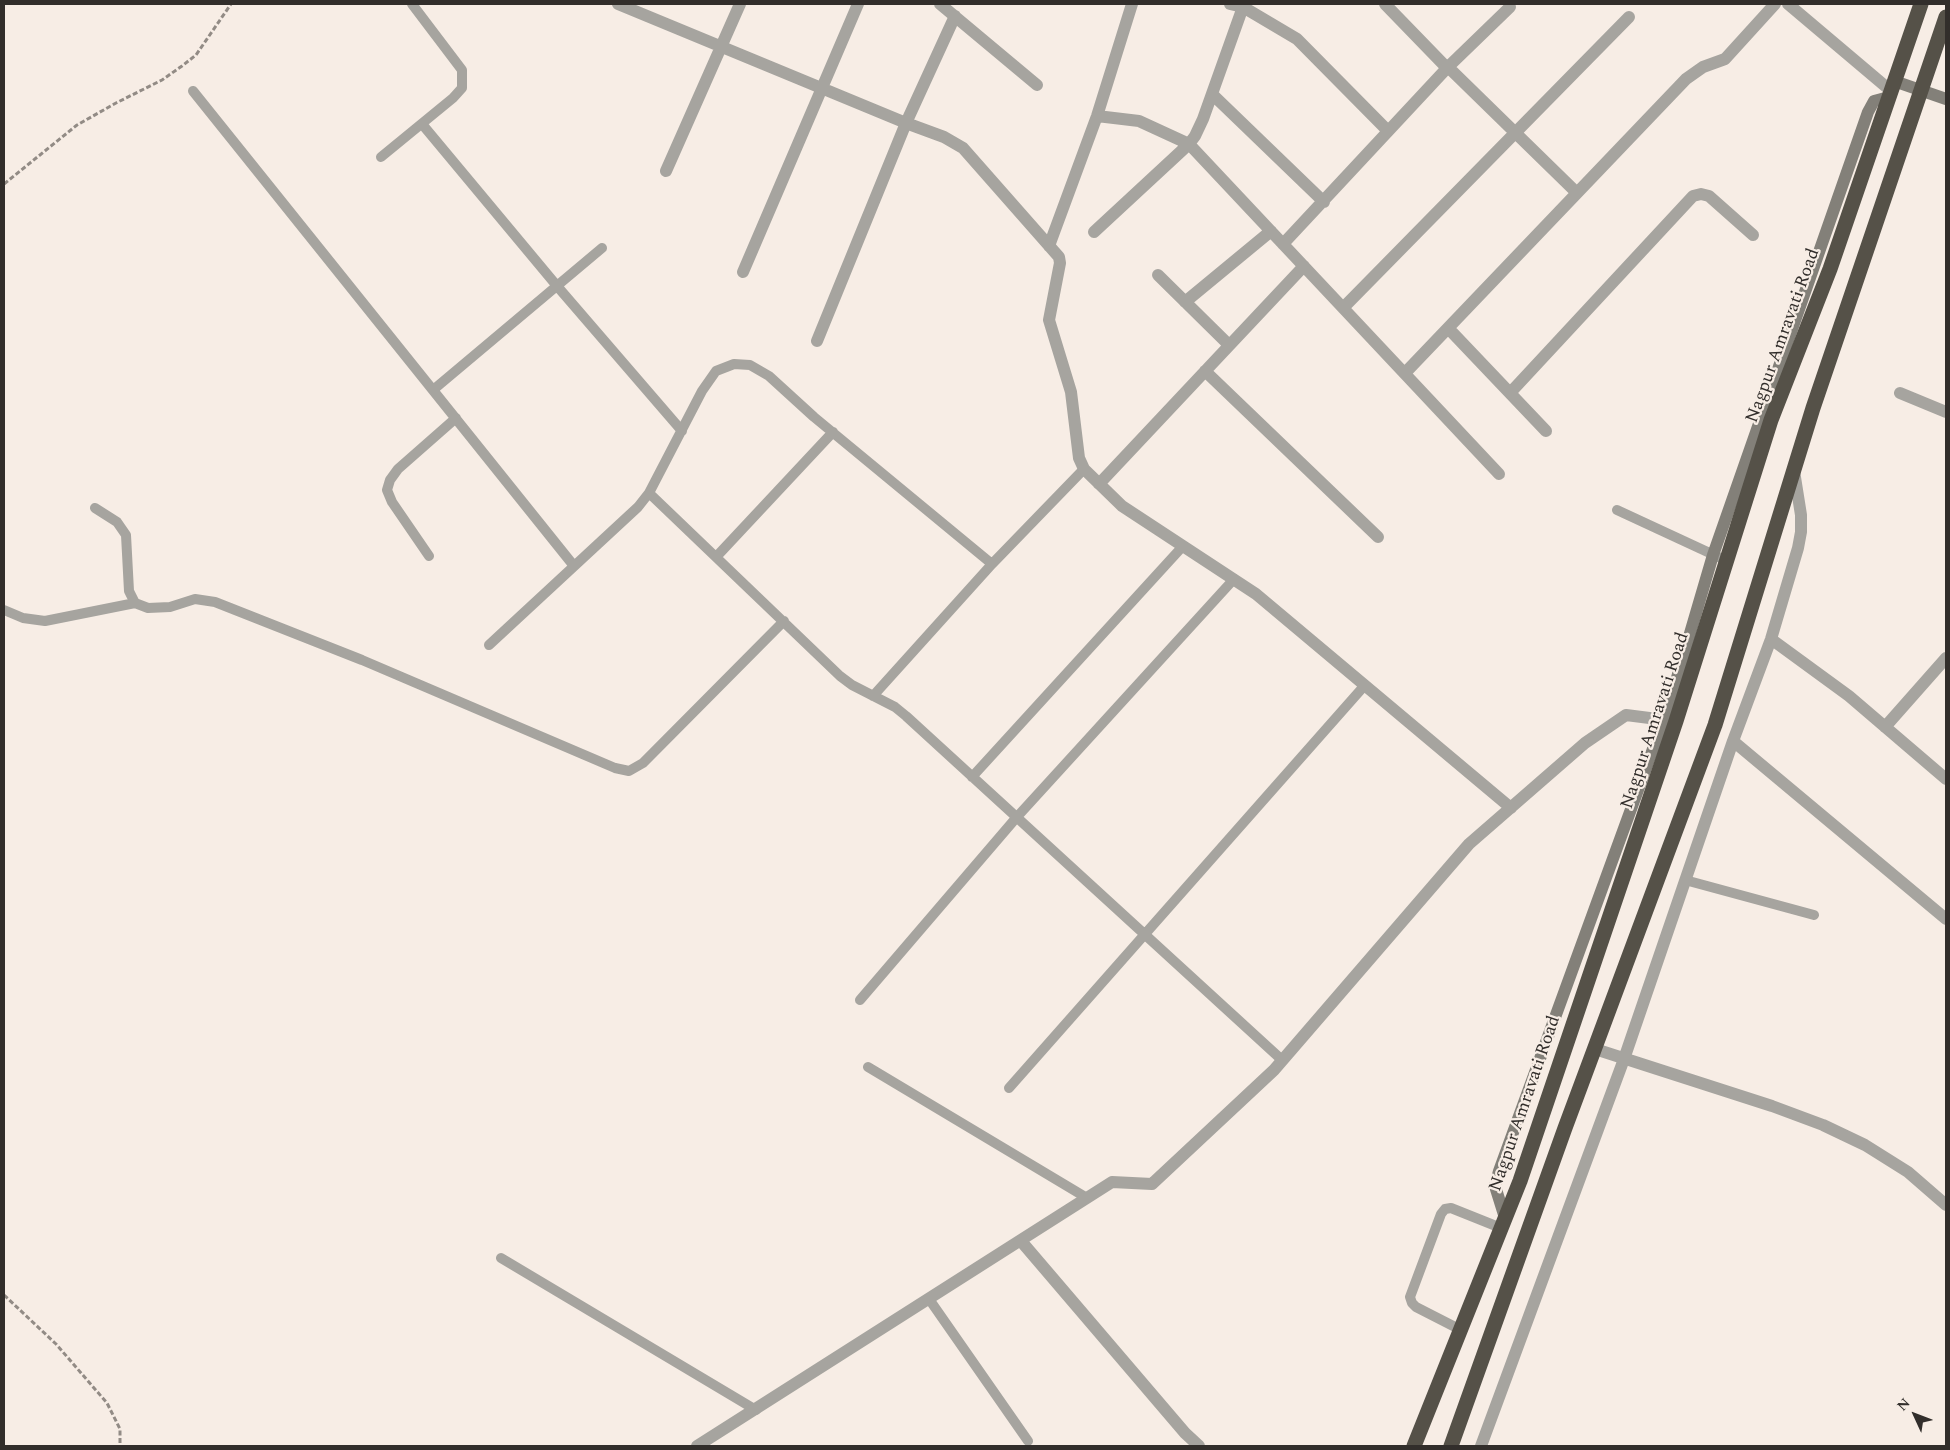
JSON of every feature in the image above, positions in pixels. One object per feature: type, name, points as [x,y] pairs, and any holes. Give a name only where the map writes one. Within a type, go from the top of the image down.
[{"type":"highway","name":"Nagpur Amravati Road","points":[[1414,1446],[1523,1171],[1670,721],[1720,558],[1830,269],[1921,4]]},
{"type":"highway","points":[[1451,1446],[1715,725],[1813,408],[1946,17]]},
{"type":"street","points":[[618,4],[820,88],[954,141],[963,148],[1059,257],[1060,263],[1050,320],[1071,392],[1079,458],[1084,468],[1122,506],[1256,594],[1511,808]]},
{"type":"street","points":[[666,171],[740,4]]},
{"type":"street","points":[[743,272],[820,88],[858,4]]},
{"type":"street","points":[[940,4],[1037,85]]},
{"type":"street","points":[[1049,246],[1097,116],[1132,4]]},
{"type":"street","points":[[1385,4],[1577,193]]},
{"type":"street","points":[[1405,373],[1686,79],[1698,70],[1725,59],[1775,4]]},
{"type":"street","points":[[1788,4],[1891,90],[1921,90],[1946,99]]},
{"type":"street","points":[[1094,232],[1189,144],[1200,128],[1239,5],[1297,40],[1388,131]]},
{"type":"street","points":[[1283,244],[1448,68],[1510,7]]},
{"type":"street","points":[[817,341],[906,123],[955,16]]},
{"type":"street","points":[[1344,308],[1629,17]]},
{"type":"street","points":[[1212,94],[1324,202]]},
{"type":"street","points":[[1097,116],[1139,121],[1189,144],[1499,474]]},
{"type":"street","points":[[1510,393],[1693,196],[1701,194],[1709,196],[1753,235]]},
{"type":"street","points":[[1185,302],[1271,231]]},
{"type":"street","points":[[1099,484],[1304,266]]},
{"type":"street","points":[[1158,276],[1230,345]]},
{"type":"street","points":[[1448,328],[1546,431]]},
{"type":"street","points":[[1205,371],[1378,537]]},
{"type":"street","points":[[1900,393],[1946,412]]},
{"type":"street","points":[[1481,1446],[1624,1059],[1684,880],[1770,639],[1798,548],[1801,532],[1801,515],[1794,471]]},
{"type":"street","points":[[1770,639],[1849,696],[1946,779]]},
{"type":"street","points":[[1885,726],[1946,658]]},
{"type":"street","points":[[697,1446],[1112,1182],[1152,1184],[1282,1060],[1469,844],[1585,743],[1626,715],[1670,721],[1499,1171],[1496,1186],[1503,1223]]},
{"type":"street","points":[[1733,741],[1946,919]]},
{"type":"street","points":[[1595,1049],[1772,1106],[1823,1125],[1865,1145],[1908,1172],[1946,1205]]},
{"type":"street","points":[[1020,1241],[1185,1433],[1199,1446]]},
{"type":"lane","points":[[381,157],[453,98],[462,88],[462,70],[412,4]]},
{"type":"lane","points":[[193,91],[574,566]]},
{"type":"lane","points":[[422,124],[557,286],[682,431]]},
{"type":"lane","points":[[433,390],[602,248]]},
{"type":"lane","points":[[489,645],[638,508],[650,493],[702,391],[716,371],[734,364],[750,365],[770,376],[833,432],[992,564]]},
{"type":"lane","points":[[429,556],[392,502],[387,490],[390,480],[398,469],[456,418]]},
{"type":"lane","points":[[717,556],[833,432]]},
{"type":"lane","points":[[873,696],[992,564],[1084,468]]},
{"type":"lane","points":[[650,493],[840,676],[852,685],[895,707],[906,716],[1282,1060]]},
{"type":"lane","points":[[95,508],[117,522],[126,535],[129,591],[135,603]]},
{"type":"lane","points":[[1617,510],[1720,558]]},
{"type":"lane","points":[[972,777],[1183,546]]},
{"type":"lane","points":[[860,1000],[1016,818],[1234,579]]},
{"type":"lane","points":[[4,610],[23,618],[45,621],[135,603],[148,608],[170,607],[195,599],[215,602],[362,660],[615,768],[629,771],[643,763],[784,621]]},
{"type":"lane","points":[[1009,1088],[1365,685]]},
{"type":"lane","points":[[1684,880],[1814,915]]},
{"type":"lane","points":[[868,1067],[1087,1198]]},
{"type":"lane","points":[[1461,1330],[1416,1307],[1410,1297],[1441,1214],[1445,1209],[1451,1208],[1503,1223]]},
{"type":"lane","points":[[501,1258],[756,1410]]},
{"type":"lane","points":[[929,1299],[1028,1441]]},
{"type":"path","points":[[4,184],[77,125],[162,80],[196,55],[231,4]]},
{"type":"path","points":[[4,1294],[56,1344],[107,1403],[120,1429],[120,1446]]}]
